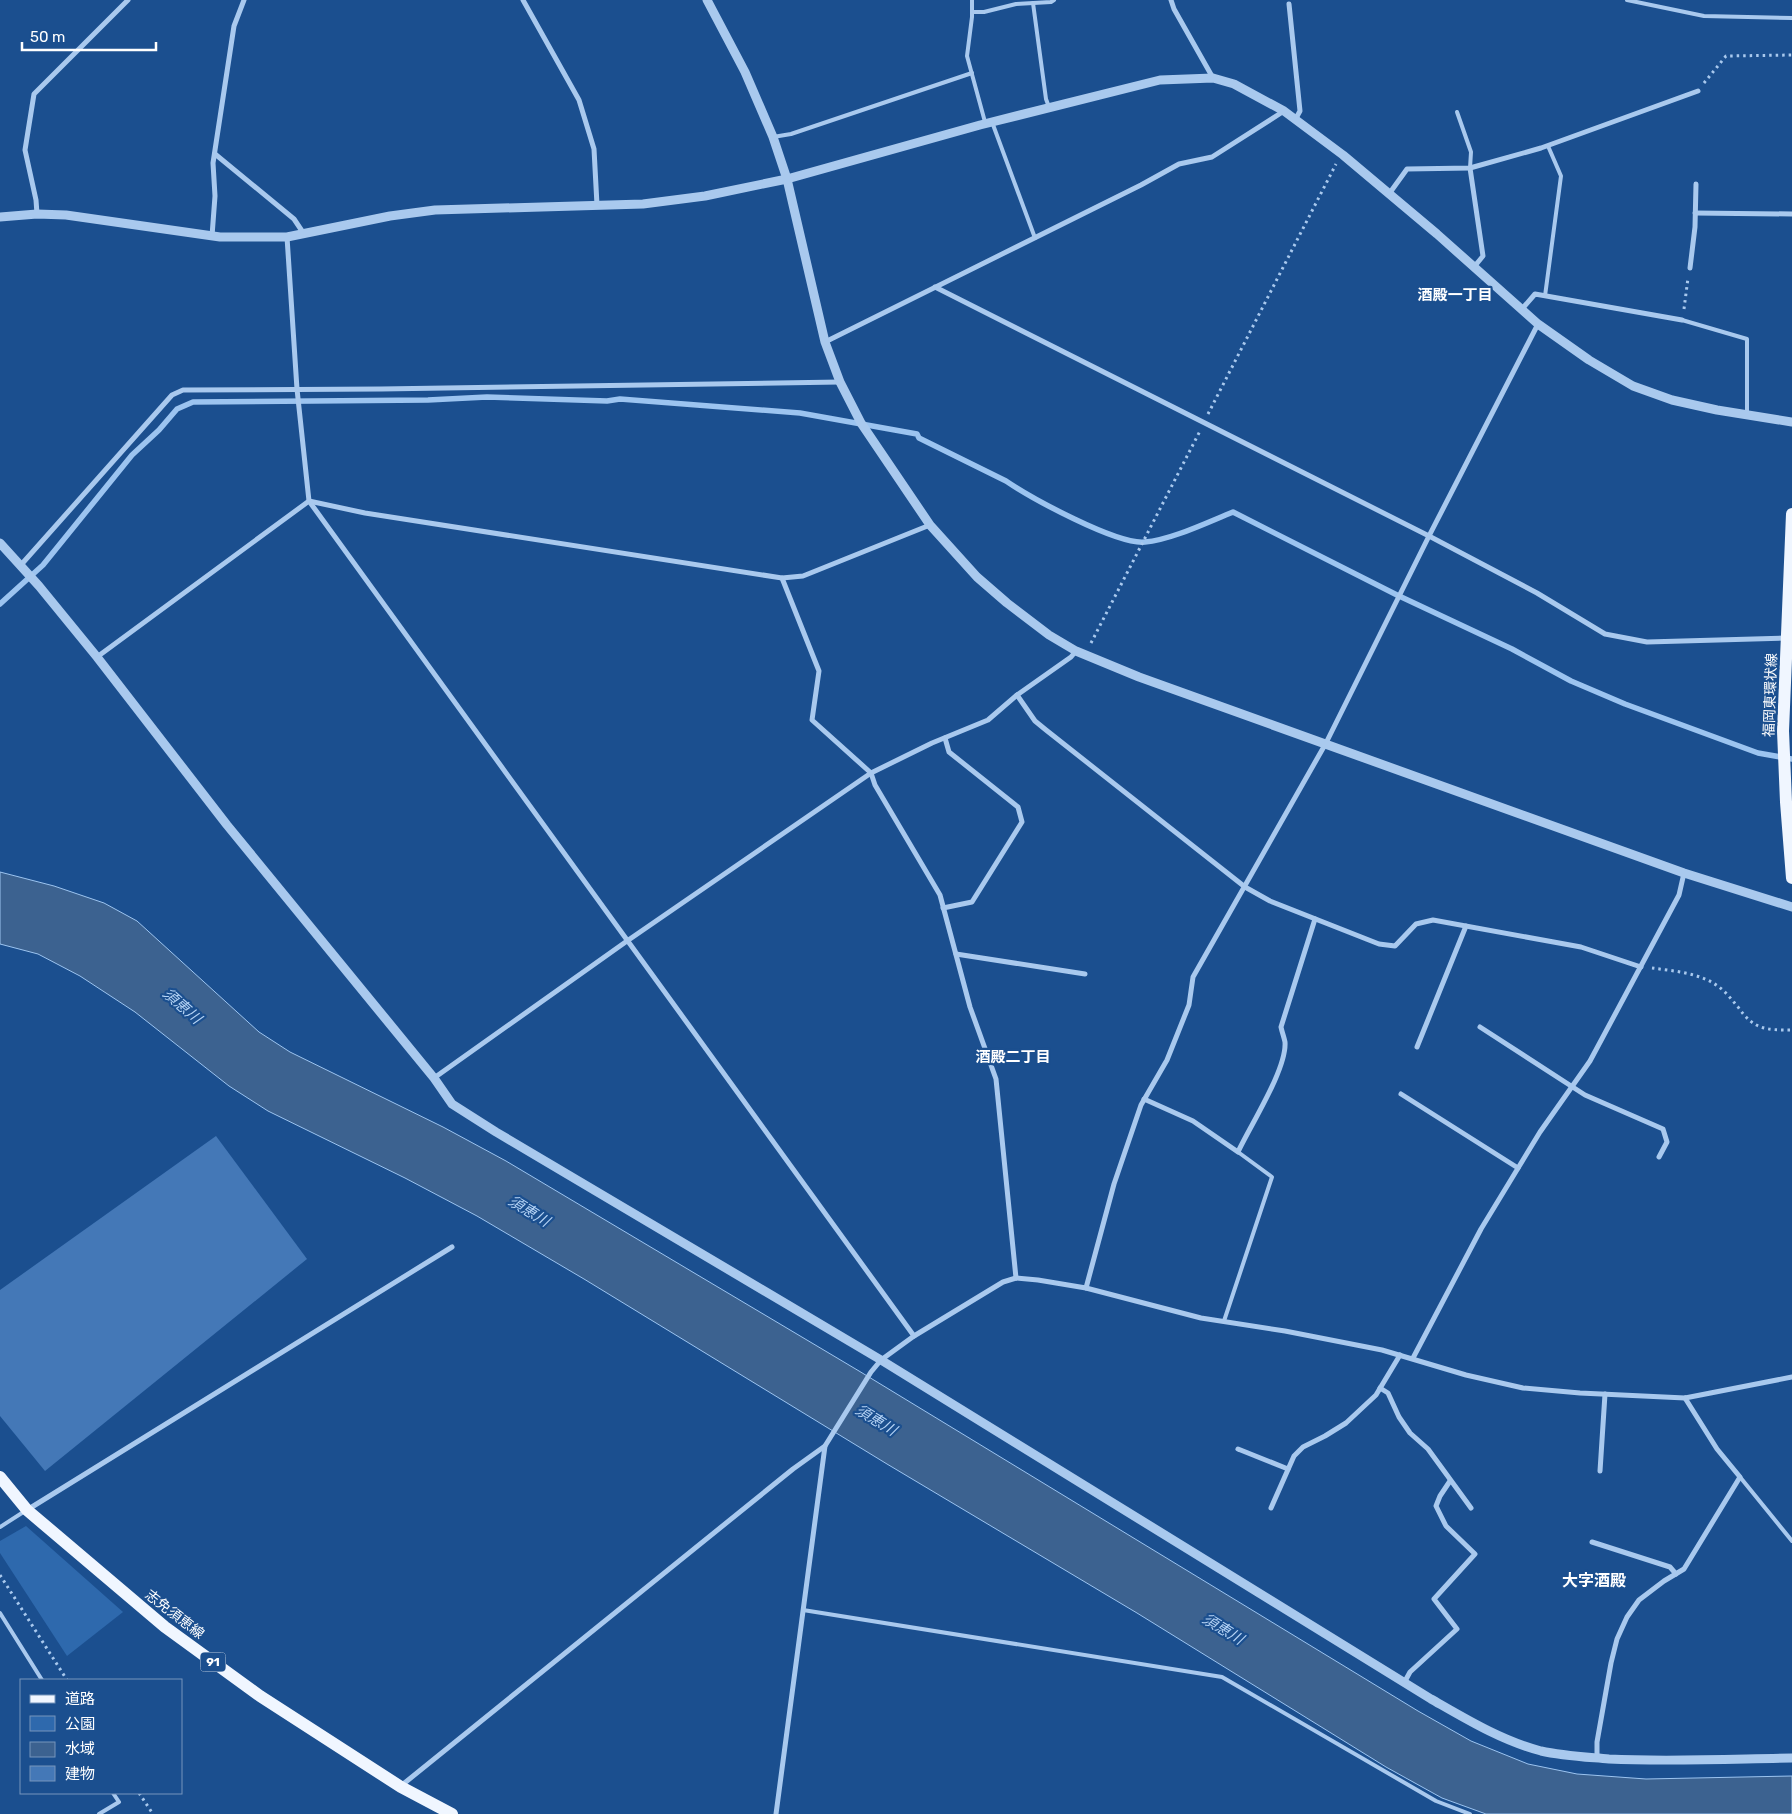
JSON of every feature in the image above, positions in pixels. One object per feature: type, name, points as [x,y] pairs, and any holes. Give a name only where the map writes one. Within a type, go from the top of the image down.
[{"type":"main road","name":"福岡東環状線","points":[[1792,514],[1790,638],[1783,731],[1792,878]]},
{"type":"main road","name":"志免須恵線","points":[[0,1477],[27,1510],[165,1627],[260,1696],[401,1787],[452,1814]]},
{"type":"street","points":[[37,214],[36,200],[25,150],[34,94],[128,0]]},
{"type":"street","points":[[212,236],[215,196],[213,163],[234,26],[244,0]]},
{"type":"street","points":[[523,0],[579,100],[594,149],[597,205]]},
{"type":"street","points":[[707,0],[745,72],[773,137],[787,180],[825,342],[840,382],[861,423],[930,525],[983,582],[1007,603],[1049,635],[1080,653],[1209,702],[1684,873],[1792,907]]},
{"type":"street","points":[[1171,0],[1174,9],[1213,78]]},
{"type":"street","points":[[1289,4],[1300,111],[1295,120]]},
{"type":"street","points":[[0,218],[37,214],[66,215],[212,236],[287,237],[390,216],[434,210],[643,204],[706,196],[787,180],[989,122],[1160,80],[1213,78],[1234,84],[1284,112],[1343,155],[1538,324],[1589,360],[1633,386],[1672,400],[1792,422]]},
{"type":"street","points":[[1389,194],[1407,169],[1470,168],[1548,146],[1698,91]]},
{"type":"street","points":[[825,342],[1141,185],[1178,164],[1212,157],[1284,112]]},
{"type":"street","points":[[215,154],[294,219],[304,234]]},
{"type":"street","points":[[1470,168],[1483,256],[1474,267]]},
{"type":"street","points":[[1690,268],[1696,184]]},
{"type":"street","points":[[1695,213],[1792,214]]},
{"type":"street","points":[[287,237],[297,389],[309,501],[914,1336]]},
{"type":"street","points":[[935,287],[1429,536],[1537,593],[1604,634],[1648,642],[1790,638]]},
{"type":"street","points":[[1522,309],[1534,294],[1682,320]]},
{"type":"street","points":[[1086,1288],[1114,1184],[1144,1099],[1168,1060],[1189,1005],[1193,977],[1326,743],[1429,536],[1538,324]]},
{"type":"street","points":[[20,566],[172,396],[183,390],[840,382]]},
{"type":"street","points":[[97,657],[309,501],[375,514],[782,578],[803,576],[930,525]]},
{"type":"street","points":[[0,543],[97,657],[227,826],[434,1078],[452,1104],[881,1360],[1404,1683],[1474,1724],[1506,1739],[1542,1751],[1597,1758],[1657,1761],[1792,1758]]},
{"type":"street","points":[[782,578],[818,671],[812,720],[871,773],[875,786],[940,895],[970,1007],[996,1079],[1016,1278]]},
{"type":"street","points":[[434,1078],[627,941],[871,773],[944,738],[988,720],[1017,695],[1071,657],[1080,653]]},
{"type":"street","points":[[1017,695],[1035,720],[1245,887],[1270,901],[1379,944],[1394,946],[1416,924],[1433,920],[1581,947],[1641,967]]},
{"type":"street","points":[[943,908],[972,902],[1022,822],[1018,807],[949,752],[944,738]]},
{"type":"street","points":[[1413,1358],[1481,1228],[1540,1132],[1590,1061],[1679,895],[1684,873]]},
{"type":"street","points":[[1144,1099],[1193,1121],[1238,1152],[1271,1088],[1282,1060],[1285,1042],[1280,1027],[1315,919]]},
{"type":"street","points":[[1417,1047],[1466,926]]},
{"type":"street","points":[[956,954],[1085,974]]},
{"type":"street","points":[[1480,1027],[1572,1087],[1599,1102],[1662,1129],[1667,1142],[1659,1157]]},
{"type":"street","points":[[1400,1094],[1518,1168]]},
{"type":"street","points":[[27,1510],[452,1247]]},
{"type":"street","points":[[401,1787],[793,1469],[825,1446],[871,1372],[881,1360],[914,1336],[1003,1282],[1016,1278],[1086,1288],[1201,1318],[1284,1331],[1400,1355],[1466,1375],[1523,1388],[1685,1398],[1792,1377]]},
{"type":"street","points":[[1271,1508],[1294,1456],[1303,1447],[1326,1436],[1346,1423],[1376,1395],[1400,1355]]},
{"type":"street","points":[[1380,1388],[1388,1393],[1399,1417],[1410,1434],[1428,1449],[1471,1508]]},
{"type":"street","points":[[1600,1471],[1605,1394]]},
{"type":"street","points":[[1597,1758],[1597,1742],[1611,1663],[1617,1639],[1627,1617],[1639,1600],[1684,1569],[1740,1477],[1717,1449],[1685,1398]]},
{"type":"street","points":[[776,1814],[825,1446]]},
{"type":"street","points":[[1238,1449],[1288,1469]]},
{"type":"street","points":[[1404,1683],[1410,1672],[1457,1630],[1434,1598],[1475,1554],[1446,1526],[1436,1506],[1450,1481]]},
{"type":"street","points":[[1592,1542],[1670,1568],[1676,1574]]},
{"type":"lane","points":[[972,0],[967,56],[989,122],[1035,238]]},
{"type":"lane","points":[[972,12],[984,12],[1016,4],[1051,2],[1054,0]]},
{"type":"lane","points":[[1627,0],[1704,16],[1792,18]]},
{"type":"lane","points":[[1033,3],[1046,99],[1049,108]]},
{"type":"lane","points":[[773,137],[791,134],[972,73]]},
{"type":"lane","points":[[1457,112],[1471,152],[1470,168]]},
{"type":"lane","points":[[1545,296],[1561,176],[1548,146]]},
{"type":"lane","points":[[1682,320],[1747,338],[1747,415]]},
{"type":"lane","points":[[1224,1321],[1272,1177],[1238,1152]]},
{"type":"lane","points":[[1740,1477],[1792,1541]]},
{"type":"lane","points":[[0,1527],[27,1510]]},
{"type":"lane","points":[[803,1610],[1222,1677],[1436,1801],[1470,1814]]},
{"type":"lane","points":[[0,1613],[41,1679]]},
{"type":"lane","points":[[99,1814],[119,1802],[114,1794]]},
{"type":"path","points":[[1698,91],[1726,56],[1792,54]]},
{"type":"path","points":[[1080,653],[1204,423],[1336,164],[1343,155]]},
{"type":"path","points":[[1682,320],[1690,268]]},
{"type":"path","points":[[1641,967],[1671,970],[1704,979],[1719,986],[1743,1014],[1758,1027],[1768,1030],[1792,1030]]},
{"type":"path","points":[[0,1575],[66,1679]]},
{"type":"path","points":[[140,1794],[153,1814]]},
{"type":"green space","points":[[26,1526],[123,1612],[67,1656],[0,1553],[0,1541]]},
{"type":"water","name":"須恵川","points":[[0,872],[54,886],[104,903],[137,921],[259,1032],[290,1052],[443,1127],[506,1161],[859,1371],[1418,1711],[1471,1741],[1528,1764],[1577,1774],[1646,1779],[1792,1776],[1792,1814],[1486,1814],[1442,1798],[1386,1767],[1137,1613],[477,1216],[405,1178],[268,1111],[229,1086],[135,1012],[80,976],[38,954],[0,944]]},
{"type":"building","points":[[216,1136],[307,1259],[45,1471],[0,1416],[0,1290]]},
{"type":"waterway","points":[[0,604],[43,565],[132,455],[159,430],[177,409],[193,402],[428,400],[487,397],[607,401],[620,399],[800,413],[917,434],[919,438],[1006,481],[1074,519],[1132,541],[1145,542],[1166,538],[1233,512],[1397,595],[1512,649],[1571,681],[1625,704],[1758,753],[1792,759]]},
{"type":"district","name":"酒殿一丁目","points":[[1455,295]]},
{"type":"district","name":"酒殿二丁目","points":[[1013,1057]]},
{"type":"district","name":"大字酒殿","points":[[1594,1580]]}]
